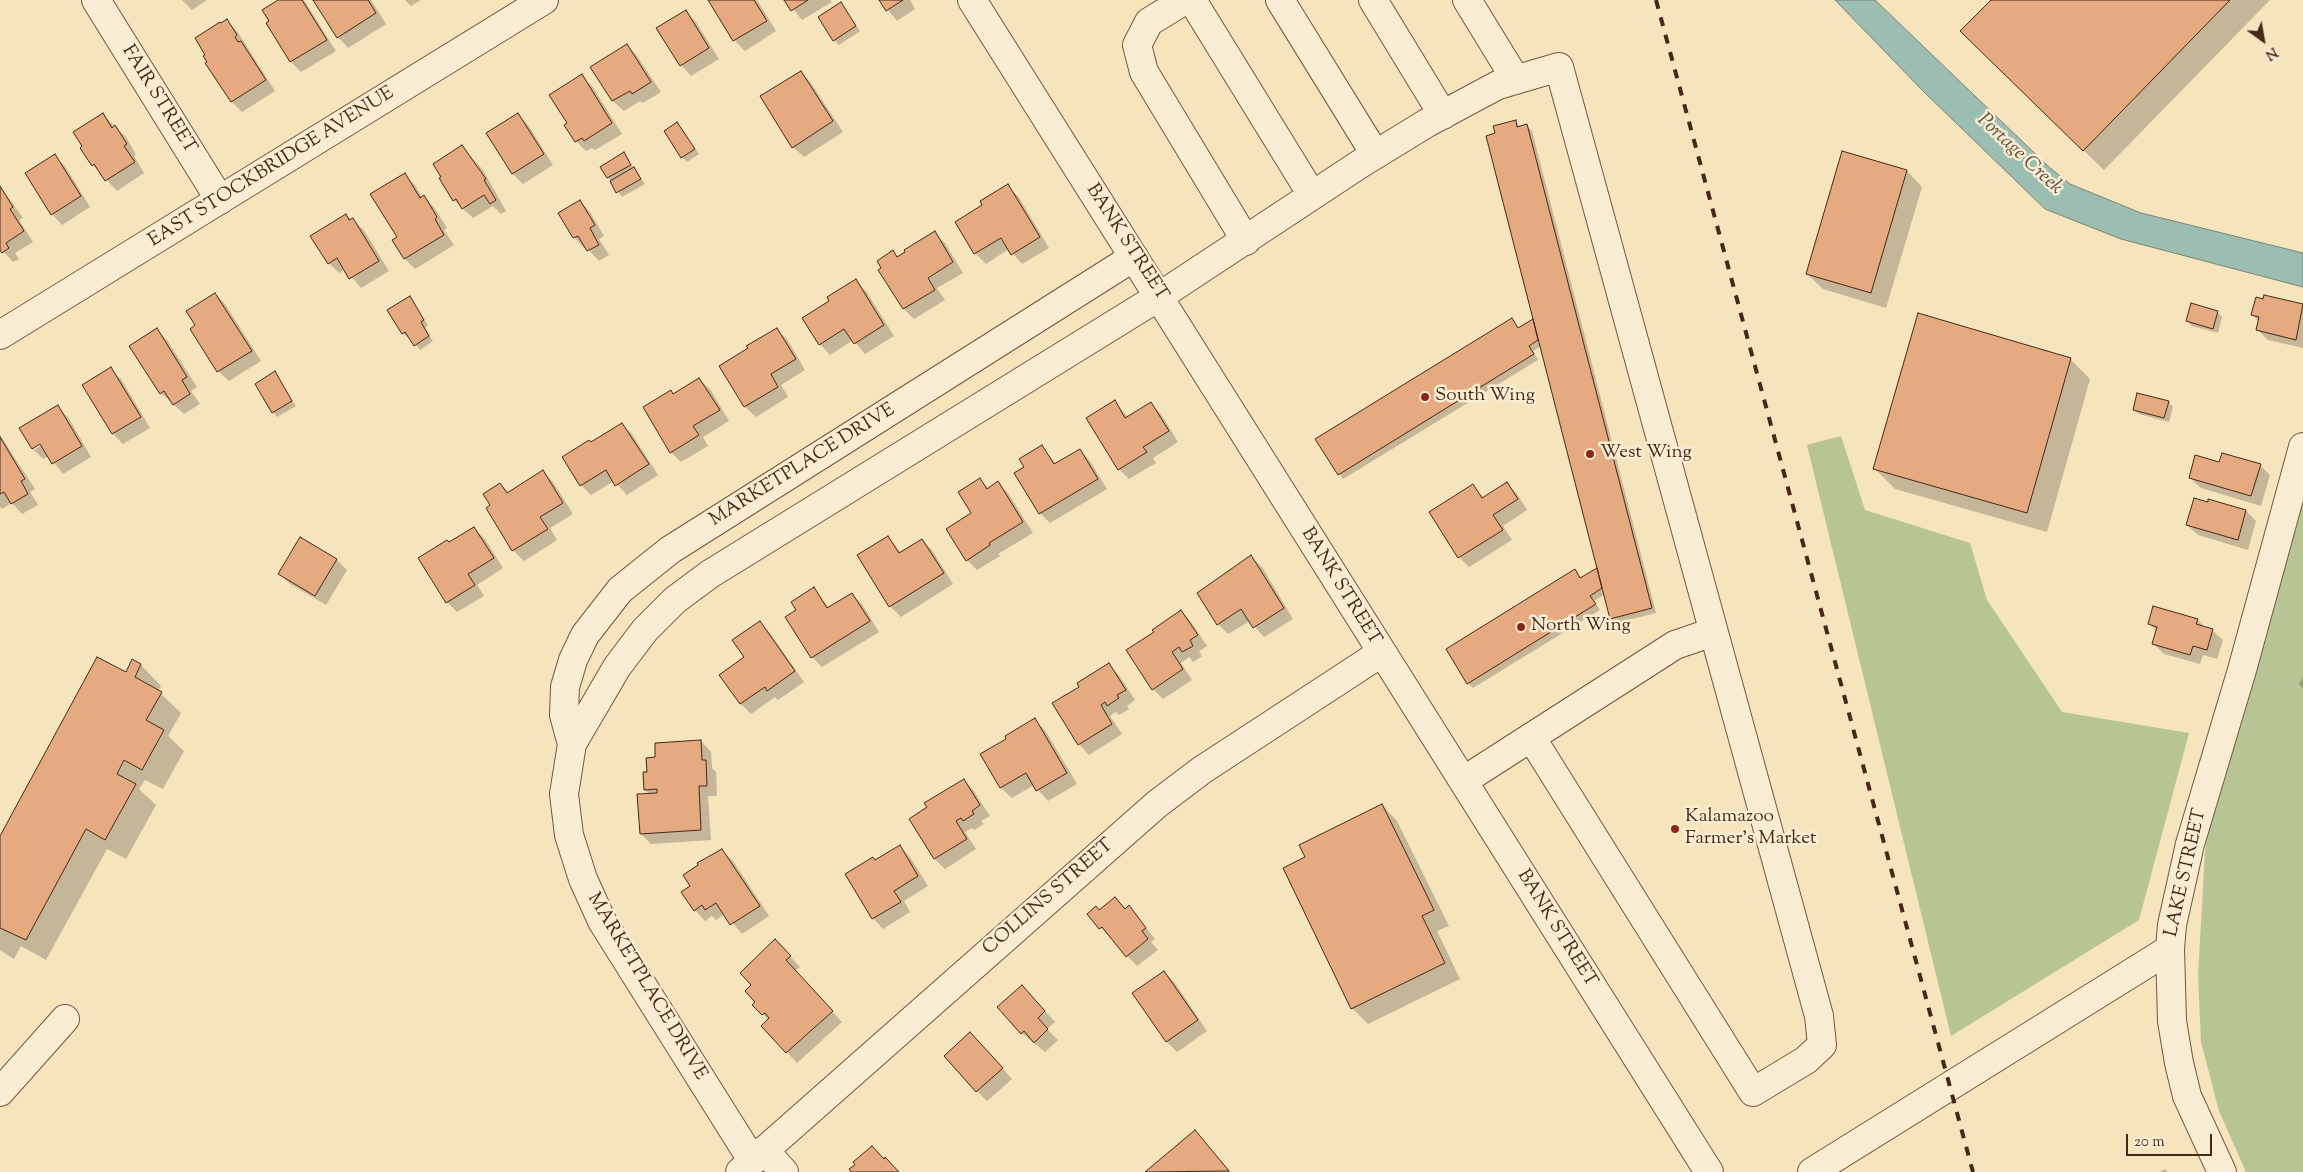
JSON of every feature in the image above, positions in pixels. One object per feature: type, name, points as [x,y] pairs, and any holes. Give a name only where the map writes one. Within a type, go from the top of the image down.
[{"type":"street","name":"FAIR STREET","points":[[96,0],[220,200]]},
{"type":"street","name":"EAST STOCKBRIDGE AVENUE","points":[[0,335],[544,0]]},
{"type":"street","name":"BANK STREET","points":[[972,0],[1160,296],[1381,653],[1709,1172]]},
{"type":"street","points":[[1185,0],[1150,22],[1137,45],[1144,72],[1246,240]]},
{"type":"street","points":[[1192,0],[1312,195]]},
{"type":"street","points":[[1280,0],[1375,154]]},
{"type":"street","points":[[1373,0],[1443,114]]},
{"type":"street","points":[[1467,0],[1516,80]]},
{"type":"street","name":"MARKETPLACE DRIVE","points":[[784,1172],[752,1161],[602,921],[583,879],[569,835],[564,794],[572,744],[617,667],[645,630],[676,600],[710,574],[1160,296],[1375,154],[1443,114],[1498,85],[1559,67],[1714,632]]},
{"type":"street","name":"MARKETPLACE DRIVE","points":[[572,744],[564,715],[565,687],[573,660],[585,635],[620,590],[670,550],[1134,257]]},
{"type":"street","name":"LAKE STREET","points":[[1812,1172],[2170,949],[2172,925],[2190,844],[2242,670],[2303,448]]},
{"type":"street","points":[[1463,781],[1675,645],[1714,632],[1818,1016],[1822,1045],[1806,1060],[1754,1092],[1531,738]]},
{"type":"street","name":"COLLINS STREET","points":[[752,1161],[1157,804],[1202,770],[1381,653]]},
{"type":"street","points":[[2170,949],[2172,1021],[2179,1063],[2187,1096],[2222,1172]]},
{"type":"street","points":[[0,1092],[65,1018]]},
{"type":"green space","points":[[1841,436],[1865,510],[1970,543],[1987,600],[2062,712],[2189,733],[2139,920],[1951,1036],[1807,445]]},
{"type":"green space","points":[[2303,496],[2303,1172],[2246,1172],[2219,1111],[2201,1042],[2198,975],[2205,852],[2210,808]]},
{"type":"water","name":"Portage Creek","points":[[1835,0],[1875,0],[2049,167],[2070,184],[2141,213],[2303,253],[2303,287],[2121,239],[2045,209],[1924,92]]},
{"type":"building","points":[[278,0],[302,0],[327,40],[290,62],[266,23],[269,21],[262,10]]},
{"type":"building","points":[[313,0],[368,0],[376,13],[337,38]]},
{"type":"building","points":[[708,0],[754,0],[767,21],[733,41]]},
{"type":"building","points":[[784,0],[808,0],[791,11]]},
{"type":"building","points":[[879,0],[903,0],[886,11]]},
{"type":"building","points":[[1991,0],[2230,0],[2083,151],[1960,31]]},
{"type":"building","points":[[841,2],[856,26],[833,41],[818,17]]},
{"type":"building","points":[[686,10],[709,48],[680,66],[656,28]]},
{"type":"building","points":[[227,19],[237,35],[235,37],[238,42],[241,41],[266,80],[231,102],[205,63],[207,62],[203,56],[205,55],[195,38]]},
{"type":"building","points":[[627,44],[651,82],[632,94],[630,91],[612,101],[590,67]]},
{"type":"building","points":[[801,71],[833,121],[792,148],[760,96]]},
{"type":"building","points":[[582,74],[612,123],[584,141],[582,138],[575,142],[564,125],[567,123],[549,95]]},
{"type":"building","points":[[103,113],[112,128],[115,125],[127,144],[124,146],[135,162],[105,181],[80,148],[82,146],[73,132]]},
{"type":"building","points":[[518,113],[544,154],[512,174],[486,133]]},
{"type":"building","name":"West Wing","points":[[1516,120],[1517,127],[1527,124],[1652,608],[1610,619],[1486,136],[1495,133],[1493,126]]},
{"type":"building","points":[[677,122],[695,149],[681,158],[664,131]]},
{"type":"building","points":[[462,145],[486,179],[484,180],[496,200],[490,204],[484,195],[462,209],[456,199],[453,201],[439,178],[441,177],[433,164]]},
{"type":"building","points":[[1842,151],[1907,170],[1871,293],[1806,274]]},
{"type":"building","points":[[624,152],[631,165],[607,178],[600,167]]},
{"type":"building","points":[[55,154],[81,196],[51,215],[25,173]]},
{"type":"building","points":[[634,167],[641,179],[616,193],[610,181]]},
{"type":"building","points":[[405,173],[420,198],[424,195],[437,217],[435,219],[444,235],[404,259],[392,240],[397,237],[370,194]]},
{"type":"building","points":[[1008,184],[1040,237],[1011,255],[1001,238],[974,254],[955,222],[982,205],[980,201]]},
{"type":"building","points":[[0,186],[13,207],[10,209],[24,231],[6,243],[9,248],[2,253],[0,250]]},
{"type":"building","points":[[580,200],[595,225],[590,228],[599,245],[587,251],[578,236],[573,238],[558,213]]},
{"type":"building","points":[[346,214],[349,220],[353,218],[379,261],[349,279],[337,258],[328,264],[310,236]]},
{"type":"building","points":[[935,231],[953,262],[928,278],[935,290],[903,309],[878,270],[881,268],[877,261],[893,250],[897,257],[905,252],[904,250]]},
{"type":"building","points":[[856,279],[884,325],[854,344],[844,329],[819,345],[802,318],[829,301],[827,297]]},
{"type":"building","points":[[215,293],[252,351],[217,372],[190,329],[195,325],[186,311]]},
{"type":"building","points":[[2264,295],[2303,304],[2296,340],[2256,330],[2259,317],[2251,315],[2256,297],[2263,299]]},
{"type":"building","points":[[410,296],[424,320],[421,322],[429,336],[414,346],[405,332],[402,334],[387,310]]},
{"type":"building","points":[[2191,303],[2218,311],[2213,329],[2186,321]]},
{"type":"building","points":[[1918,313],[2071,358],[2027,513],[1873,469]]},
{"type":"building","name":"South Wing","points":[[1512,318],[1518,328],[1533,319],[1538,340],[1529,346],[1534,354],[1338,475],[1315,439]]},
{"type":"building","points":[[157,328],[187,377],[182,380],[190,394],[173,405],[164,391],[160,394],[129,346]]},
{"type":"building","points":[[777,328],[796,359],[771,374],[778,387],[744,407],[719,366],[748,348],[746,346]]},
{"type":"building","points":[[111,367],[141,417],[112,434],[82,385]]},
{"type":"building","points":[[275,371],[292,401],[272,413],[255,384]]},
{"type":"building","points":[[699,378],[720,410],[693,426],[699,435],[670,453],[643,407],[671,390],[673,394]]},
{"type":"building","points":[[2137,393],[2169,401],[2164,418],[2133,410]]},
{"type":"building","points":[[1115,400],[1125,418],[1151,402],[1169,431],[1143,447],[1147,452],[1118,470],[1086,418]]},
{"type":"building","points":[[58,405],[82,446],[52,464],[40,444],[32,449],[19,428]]},
{"type":"building","points":[[622,423],[649,464],[615,486],[606,470],[580,486],[562,457]]},
{"type":"building","points":[[0,437],[25,479],[21,481],[28,494],[11,504],[4,492],[0,494]]},
{"type":"building","points":[[1042,445],[1054,464],[1080,449],[1098,479],[1039,514],[1014,473],[1024,467],[1019,459]]},
{"type":"building","points":[[2222,453],[2261,464],[2251,496],[2189,478],[2195,455],[2219,462]]},
{"type":"building","points":[[543,470],[563,503],[540,517],[548,529],[512,551],[486,508],[490,505],[483,494],[500,483],[507,493]]},
{"type":"building","points":[[980,478],[987,489],[998,481],[1023,522],[989,543],[990,545],[966,561],[946,529],[971,513],[958,492]]},
{"type":"building","points":[[1507,482],[1518,499],[1493,515],[1503,530],[1458,558],[1429,512],[1473,484],[1482,498]]},
{"type":"building","points":[[2194,498],[2208,502],[2208,499],[2246,510],[2238,540],[2186,525]]},
{"type":"building","points":[[474,527],[494,558],[468,574],[475,585],[446,603],[418,558],[447,540],[449,542]]},
{"type":"building","points":[[888,536],[899,553],[922,539],[944,573],[889,607],[857,555]]},
{"type":"building","points":[[300,537],[337,559],[315,596],[278,574]]},
{"type":"building","points":[[1251,555],[1284,608],[1253,628],[1241,609],[1217,625],[1197,593]]},
{"type":"building","name":"North Wing","points":[[1597,568],[1602,588],[1590,596],[1596,604],[1467,684],[1446,649],[1575,569],[1580,578]]},
{"type":"building","points":[[814,587],[827,608],[852,593],[870,621],[811,658],[785,617],[796,610],[791,602]]},
{"type":"building","points":[[2153,606],[2198,619],[2196,624],[2213,629],[2207,650],[2193,646],[2190,655],[2152,644],[2157,627],[2148,624]]},
{"type":"building","points":[[1181,610],[1198,635],[1190,640],[1193,646],[1182,652],[1179,647],[1172,652],[1183,669],[1152,690],[1126,650],[1154,632],[1152,630]]},
{"type":"building","points":[[760,621],[795,671],[767,691],[765,687],[740,704],[719,675],[744,657],[732,640]]},
{"type":"building","points":[[97,657],[126,672],[132,659],[141,664],[135,677],[162,692],[146,720],[164,730],[142,770],[124,760],[117,774],[136,784],[105,840],[86,829],[26,940],[0,928],[0,836]]},
{"type":"building","points":[[1109,663],[1126,690],[1117,695],[1119,698],[1107,706],[1105,702],[1101,705],[1112,724],[1078,745],[1052,703],[1079,687],[1077,683]]},
{"type":"building","points":[[1035,718],[1067,773],[1036,791],[1026,773],[1000,788],[980,754],[1006,739],[1005,736]]},
{"type":"building","points":[[701,740],[702,760],[706,760],[707,786],[699,786],[701,830],[640,834],[637,794],[657,793],[657,789],[644,790],[643,772],[647,772],[646,758],[655,757],[655,743]]},
{"type":"building","points":[[964,779],[980,805],[972,811],[974,814],[963,821],[961,818],[956,821],[967,839],[934,859],[909,819],[927,807],[924,803]]},
{"type":"building","points":[[1382,804],[1434,910],[1422,916],[1445,963],[1351,1009],[1283,868],[1305,857],[1299,845]]},
{"type":"building","points":[[900,845],[918,876],[894,891],[901,902],[872,919],[845,874],[873,857],[875,860]]},
{"type":"building","points":[[722,849],[760,906],[730,925],[716,903],[705,910],[702,905],[694,911],[681,892],[690,886],[683,875],[698,865],[697,863]]},
{"type":"building","points":[[1115,897],[1125,909],[1129,905],[1146,928],[1142,931],[1148,939],[1126,957],[1102,927],[1099,929],[1087,914],[1096,906],[1099,910]]},
{"type":"building","points":[[775,939],[791,956],[786,960],[833,1011],[786,1053],[761,1026],[769,1018],[765,1013],[762,1015],[752,1005],[755,1002],[745,991],[751,985],[740,973]]},
{"type":"building","points":[[1164,971],[1198,1020],[1166,1042],[1132,993]]},
{"type":"building","points":[[1022,985],[1045,1011],[1038,1018],[1048,1029],[1034,1043],[1024,1031],[1021,1034],[997,1007]]},
{"type":"building","points":[[970,1032],[1003,1068],[976,1092],[944,1056]]},
{"type":"building","points":[[1195,1130],[1229,1171],[1145,1172]]},
{"type":"building","points":[[872,1146],[899,1172],[851,1172],[849,1169],[855,1165],[853,1162]]},
{"type":"railway","points":[[1656,0],[1973,1172]]},
{"type":"place","name":"South Wing","points":[[1425,397]]},
{"type":"place","name":"West Wing","points":[[1590,454]]},
{"type":"place","name":"North Wing","points":[[1521,627]]},
{"type":"place","name":"Kalamazoo Farmer's Market","points":[[1675,829]]}]
